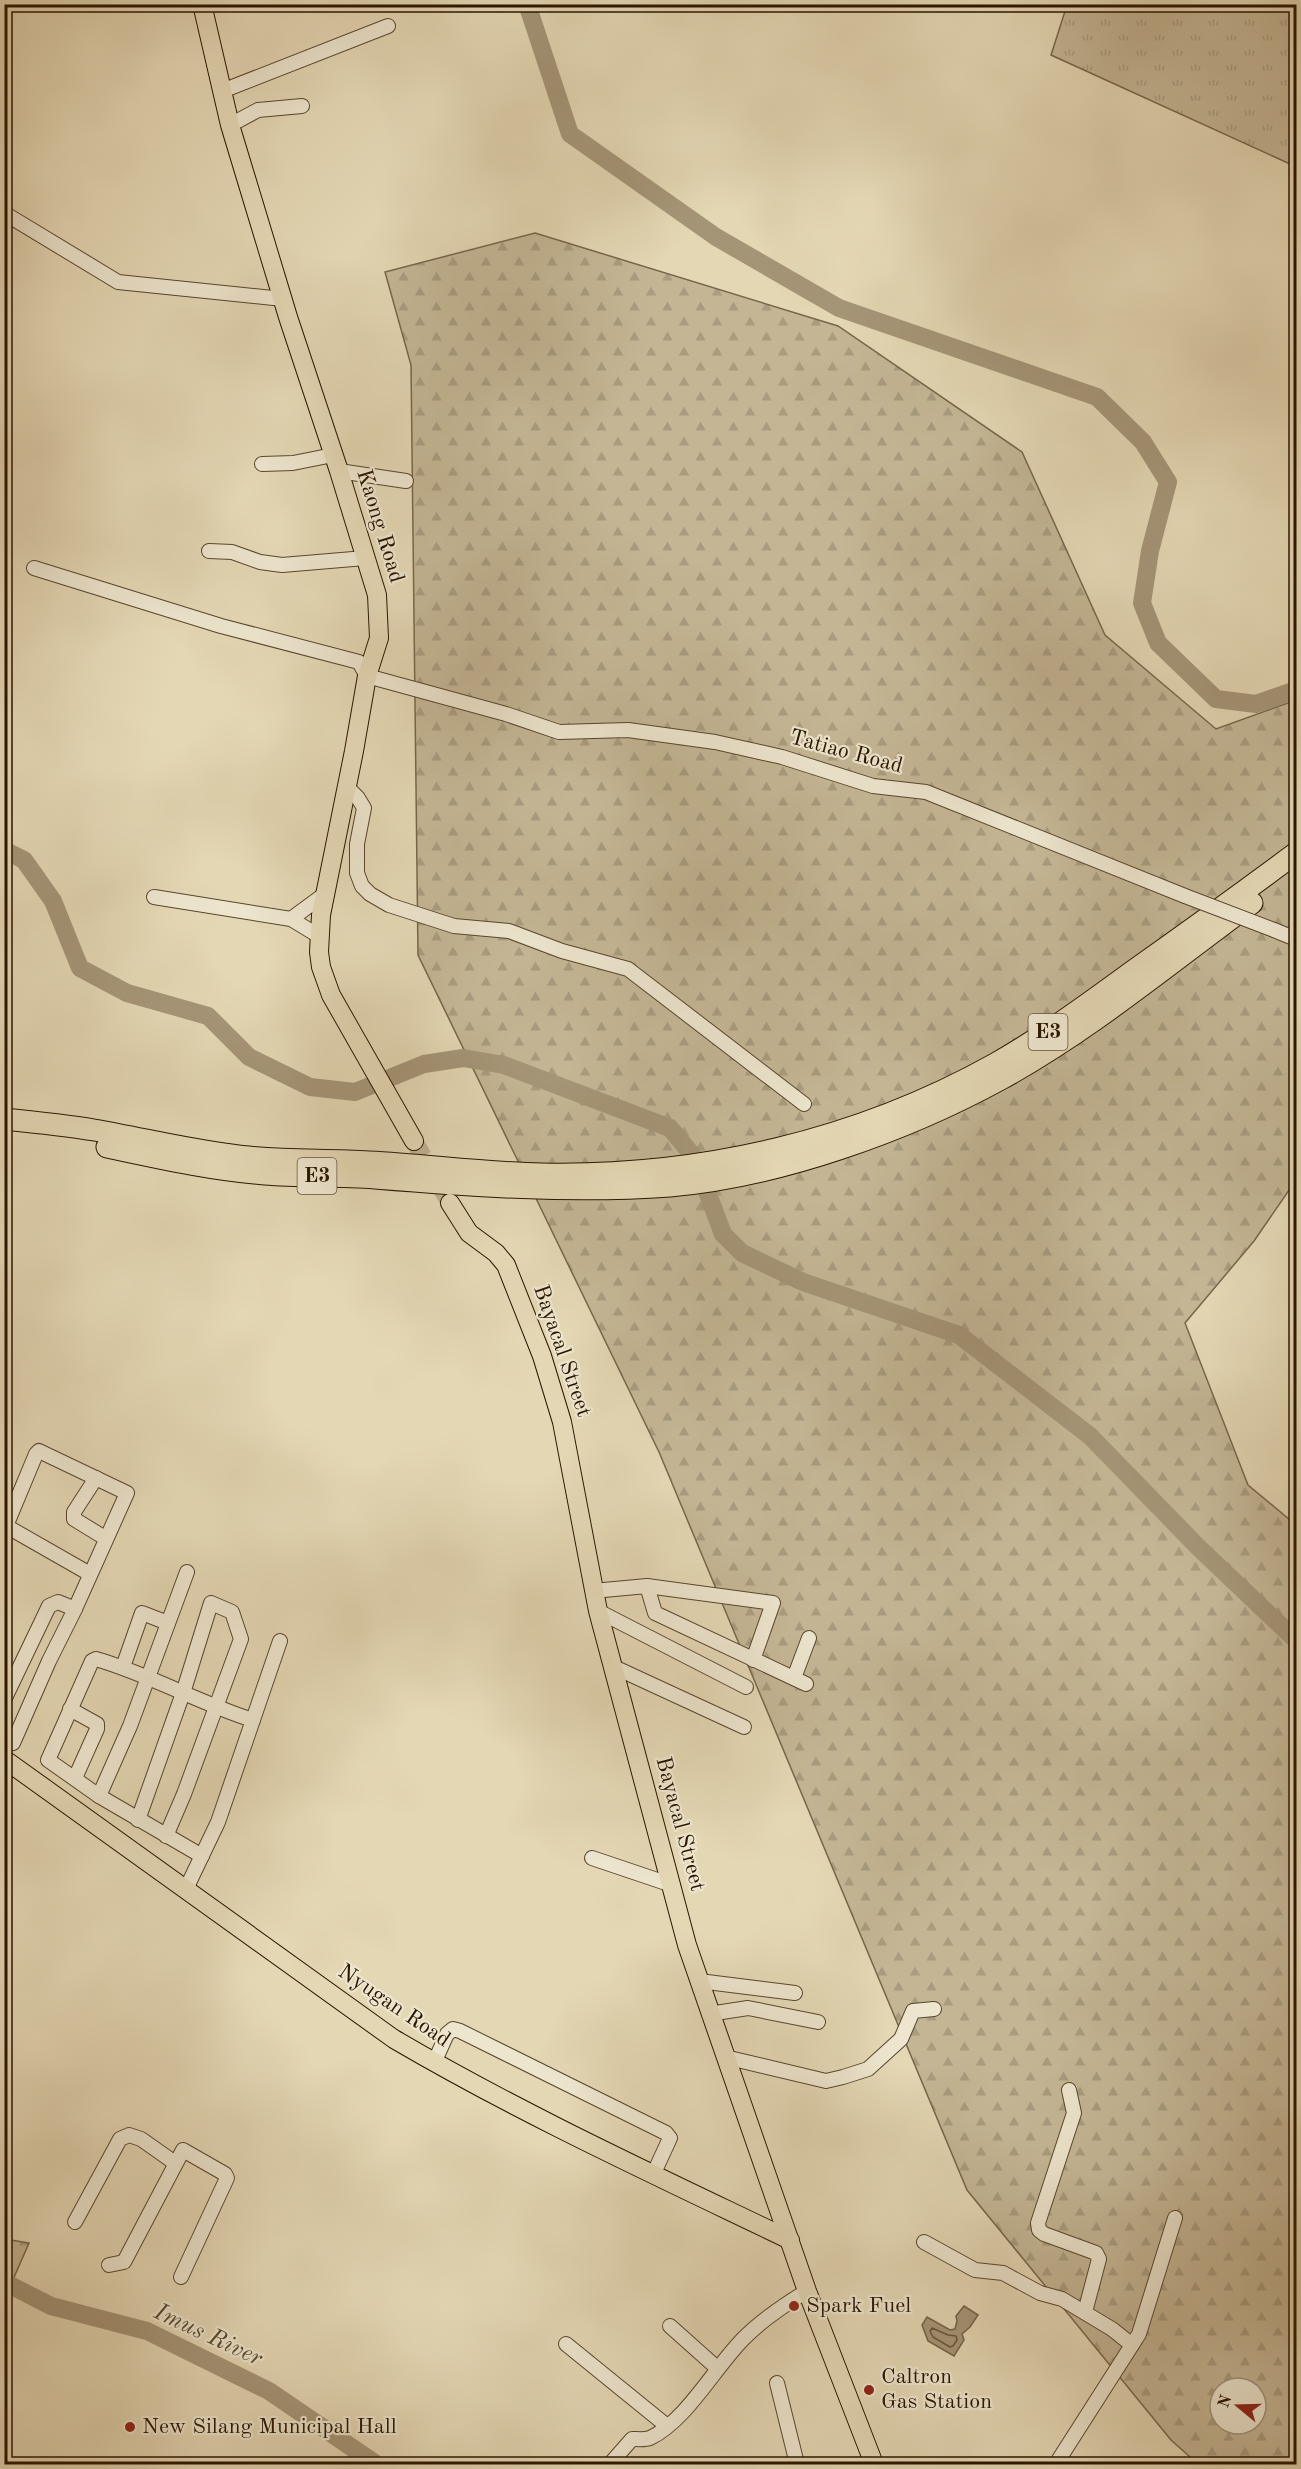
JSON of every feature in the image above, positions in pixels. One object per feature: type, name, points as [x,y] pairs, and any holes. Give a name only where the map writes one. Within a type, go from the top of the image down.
[{"type":"highway","name":"E3","points":[[771,1160],[937,1093],[1055,1028],[1296,853]]},
{"type":"highway","name":"E3","points":[[4,1133],[101,1146],[220,1169],[265,1174],[368,1178],[506,1188],[628,1180],[705,1165],[771,1160],[849,1145],[932,1113],[1000,1080],[1063,1042],[1296,871]]},
{"type":"highway","name":"E3","points":[[4,1119],[92,1130],[235,1156],[304,1161],[368,1162],[628,1180]]},
{"type":"main road","name":"Kaong Road","points":[[202,4],[230,125],[377,595],[378,638],[367,676],[325,894],[319,936],[321,967],[326,982],[369,1063],[414,1141]]},
{"type":"main road","name":"Bayacal Street","points":[[450,1203],[469,1233],[496,1253],[506,1266],[542,1356],[562,1422],[598,1611],[699,1981],[807,2291],[874,2464]]},
{"type":"main road","name":"Nyugan Road","points":[[7,1749],[38,1783],[394,2039],[434,2063],[653,2175],[790,2240]]},
{"type":"street","points":[[222,91],[388,26]]},
{"type":"street","points":[[230,125],[258,110],[302,106]]},
{"type":"street","points":[[4,213],[118,282],[283,299]]},
{"type":"street","points":[[262,464],[336,463],[406,481]]},
{"type":"street","points":[[209,551],[232,552],[260,562],[282,565],[365,558]]},
{"type":"street","points":[[34,568],[221,626],[350,659],[359,662],[367,676]]},
{"type":"street","name":"Tatiao Road","points":[[367,676],[506,714],[559,732],[628,730],[715,742],[782,757],[873,786],[926,792],[1296,939]]},
{"type":"street","points":[[347,787],[358,798],[363,808],[357,844],[357,873],[362,886],[370,894],[389,905],[454,926],[509,931],[562,951],[628,969],[804,1104]]},
{"type":"street","points":[[291,920],[325,894]]},
{"type":"street","points":[[154,897],[291,920],[319,936]]},
{"type":"street","points":[[7,1749],[75,1609],[127,1493],[39,1451],[6,1526],[90,1574]]},
{"type":"street","points":[[96,1478],[74,1512],[74,1519],[105,1538]]},
{"type":"street","points":[[99,1796],[130,1726],[187,1572]]},
{"type":"street","points":[[647,1586],[656,1613],[800,1681],[809,1638]]},
{"type":"street","points":[[594,1591],[647,1586],[773,1603],[753,1660]]},
{"type":"street","points":[[4,1700],[49,1606],[58,1602],[75,1609]]},
{"type":"street","points":[[138,1820],[183,1693],[211,1603],[232,1612],[241,1639],[217,1708],[166,1836]]},
{"type":"street","points":[[598,1611],[747,1687]]},
{"type":"street","points":[[123,1667],[142,1613],[168,1623]]},
{"type":"street","points":[[186,1889],[218,1822],[280,1641]]},
{"type":"street","points":[[38,1783],[92,1661],[96,1659],[148,1676],[217,1708],[253,1720]]},
{"type":"street","points":[[614,1667],[744,1727]]},
{"type":"street","points":[[70,1709],[97,1724],[97,1729],[75,1778]]},
{"type":"street","points":[[48,1760],[99,1796],[202,1856]]},
{"type":"street","points":[[592,1858],[672,1885]]},
{"type":"street","points":[[699,1981],[795,1993]]},
{"type":"street","points":[[709,2014],[748,2008],[819,2022]]},
{"type":"street","points":[[726,2057],[826,2081],[843,2078],[868,2069],[901,2039],[913,2012],[934,2009]]},
{"type":"street","points":[[434,2063],[447,2034],[453,2030],[460,2031],[666,2133],[670,2138],[653,2175]]},
{"type":"street","points":[[1069,2090],[1074,2113],[1038,2223],[1039,2230],[1044,2234],[1096,2253],[1099,2259],[1085,2312]]},
{"type":"street","points":[[75,2222],[120,2139],[129,2135],[141,2139],[175,2163]]},
{"type":"street","points":[[109,2265],[124,2262],[183,2150],[225,2174],[227,2178],[181,2277]]},
{"type":"street","points":[[1056,2464],[1139,2334],[1175,2218]]},
{"type":"street","points":[[924,2242],[975,2270],[1004,2273],[1033,2290],[1055,2296],[1112,2329],[1132,2345]]},
{"type":"street","points":[[610,2464],[632,2439],[648,2439],[681,2414],[717,2368],[766,2317],[807,2291]]},
{"type":"street","points":[[670,2326],[717,2368]]},
{"type":"street","points":[[566,2344],[667,2426]]},
{"type":"street","points":[[777,2383],[796,2464]]},
{"type":"green space","points":[[1067,5],[1296,5],[1296,143],[1290,164],[1051,55]]},
{"type":"green space","points":[[535,233],[838,326],[1022,452],[1105,635],[1216,729],[1296,700],[1296,1180],[1254,1241],[1185,1323],[1248,1485],[1296,1525],[1296,2464],[1198,2464],[1171,2440],[967,2190],[659,1452],[418,955],[411,365],[385,272]]},
{"type":"green space","points":[[5,2239],[29,2243],[8,2291],[5,2292]]},
{"type":"water","points":[[964,2306],[978,2315],[962,2334],[964,2340],[954,2356],[928,2341],[922,2325],[927,2317],[950,2330],[955,2329],[956,2316]]},
{"type":"waterway","points":[[527,4],[570,134],[716,237],[839,308],[1097,397],[1143,442],[1168,482],[1150,551],[1142,603],[1158,643],[1216,699],[1256,704],[1296,690]]},
{"type":"waterway","points":[[4,850],[24,860],[53,901],[80,968],[127,993],[208,1016],[249,1057],[310,1087],[355,1092],[424,1064],[463,1058],[504,1065],[670,1128],[694,1157],[723,1234],[742,1253],[803,1282],[959,1335],[1090,1436],[1199,1548],[1296,1640]]},
{"type":"waterway","name":"Imus River","points":[[4,2282],[51,2306],[147,2331],[269,2391],[376,2464]]},
{"type":"tunnel","points":[[414,1141],[450,1203]]},
{"type":"place","name":"Spark Fuel","points":[[794,2306]]},
{"type":"place","name":"Caltron Gas Station","points":[[869,2390]]},
{"type":"place","name":"New Silang Municipal Hall","points":[[130,2427]]}]
